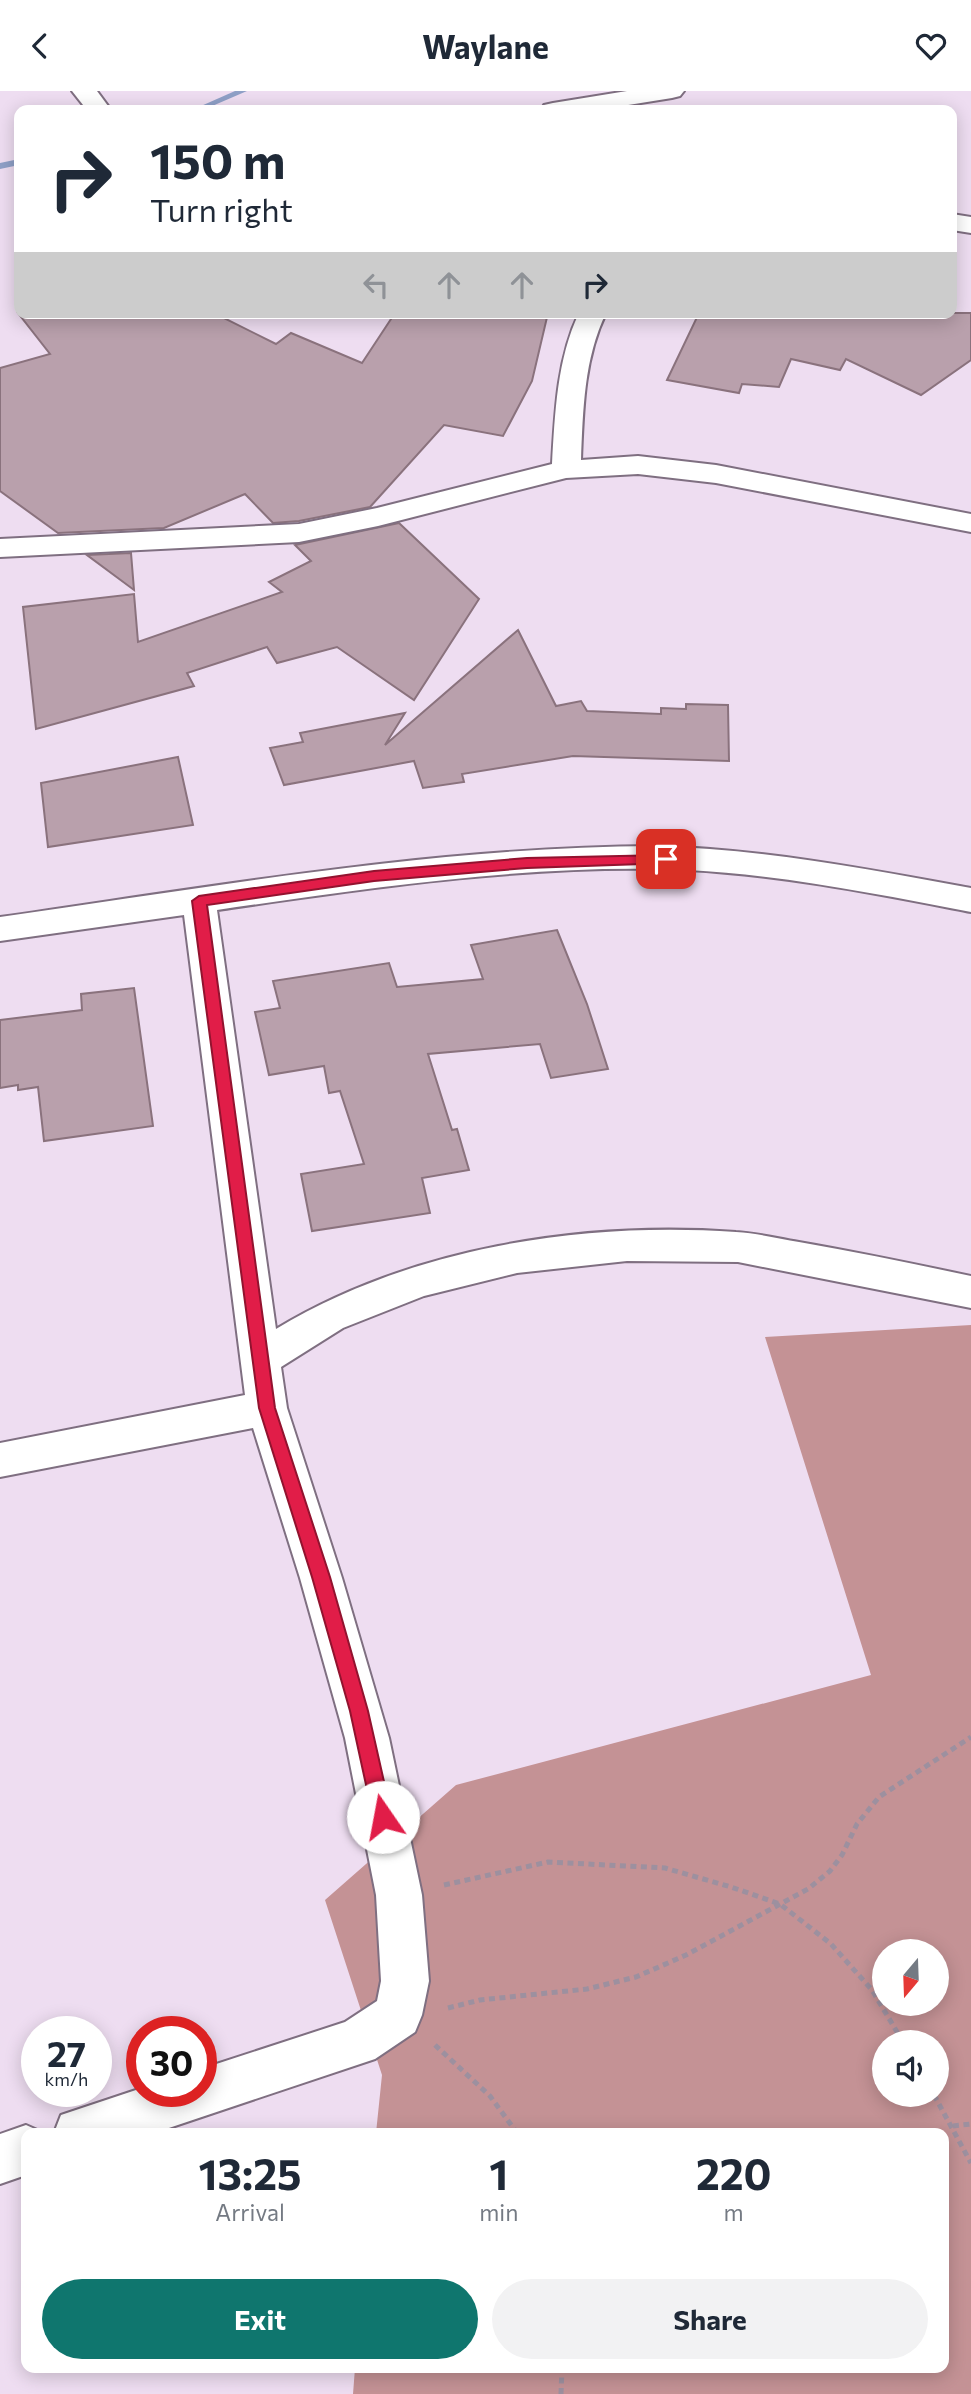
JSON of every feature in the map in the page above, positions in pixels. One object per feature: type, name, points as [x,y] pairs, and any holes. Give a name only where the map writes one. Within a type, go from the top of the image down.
[{"type":"street","points":[[84,91],[95,105]]},
{"type":"street","points":[[584,105],[672,91]]},
{"type":"street","points":[[566,469],[575,371],[591,319]]},
{"type":"street","points":[[0,548],[299,533],[378,517],[566,469],[638,465],[716,474],[971,523]]},
{"type":"street","points":[[0,929],[374,876],[527,863],[619,859],[714,860],[874,882],[971,899]]},
{"type":"street","points":[[94,2128],[358,2042],[407,2022],[399,1895],[367,1738],[321,1577],[267,1408],[199,901]]},
{"type":"street","points":[[261,1359],[329,1317],[418,1282],[517,1258],[627,1246],[738,1248],[971,1291]]},
{"type":"street","points":[[0,1460],[267,1408]]},
{"type":"street","points":[[0,2159],[21,2152]]},
{"type":"path","points":[[514,2128],[505,2111],[485,2091],[407,2022],[480,2000],[587,1989],[636,1977],[687,1955],[808,1889],[830,1871],[842,1855],[857,1824],[879,1797],[971,1737]]},
{"type":"path","points":[[399,1895],[548,1862],[665,1868],[780,1904],[831,1944],[872,1990],[896,2030]]},
{"type":"path","points":[[941,2107],[971,2163]]},
{"type":"path","points":[[953,2126],[971,2124]]},
{"type":"path","points":[[561,2394],[562,2373]]},
{"type":"shaded area","points":[[971,1325],[971,2394],[353,2394],[355,2373],[949,2373],[949,2128],[377,2128],[382,2075],[325,1900],[456,1785],[871,1675],[765,1337]]},
{"type":"building","points":[[957,313],[971,313],[971,360],[921,395],[846,359],[840,370],[791,359],[779,387],[742,384],[739,393],[667,380],[696,319],[957,319]]},
{"type":"building","points":[[23,319],[226,319],[276,344],[291,333],[362,363],[391,319],[547,319],[532,381],[503,436],[444,425],[370,507],[299,521],[273,523],[245,494],[164,528],[58,533],[0,491],[0,368],[50,354]]},
{"type":"building","points":[[399,523],[479,599],[414,700],[337,647],[277,663],[267,647],[187,673],[194,686],[36,729],[23,607],[134,594],[138,642],[282,592],[269,582],[311,561],[295,545]]},
{"type":"building","points":[[131,553],[134,590],[87,555]]},
{"type":"building","points":[[518,630],[556,706],[581,701],[587,711],[661,714],[661,708],[686,709],[686,704],[728,705],[729,761],[573,756],[462,774],[464,782],[423,788],[414,761],[284,785],[270,748],[303,742],[300,733],[405,713],[385,745]]},
{"type":"building","points":[[178,757],[193,825],[48,847],[41,783]]},
{"type":"building","points":[[557,930],[587,1004],[608,1069],[551,1078],[540,1044],[428,1054],[452,1130],[457,1129],[469,1170],[422,1178],[430,1213],[312,1231],[301,1174],[364,1164],[340,1091],[329,1093],[324,1066],[269,1075],[255,1012],[280,1008],[273,981],[389,963],[397,987],[483,979],[471,945]]},
{"type":"building","points":[[134,988],[153,1126],[44,1141],[38,1087],[18,1090],[18,1085],[0,1088],[0,1020],[82,1010],[81,994]]},
{"type":"waterway","points":[[208,105],[243,91]]},
{"type":"waterway","points":[[0,166],[14,163]]},
{"type":"route","points":[[383,1817],[367,1738],[321,1577],[267,1408],[199,901],[374,876],[527,863],[666,859]]}]
